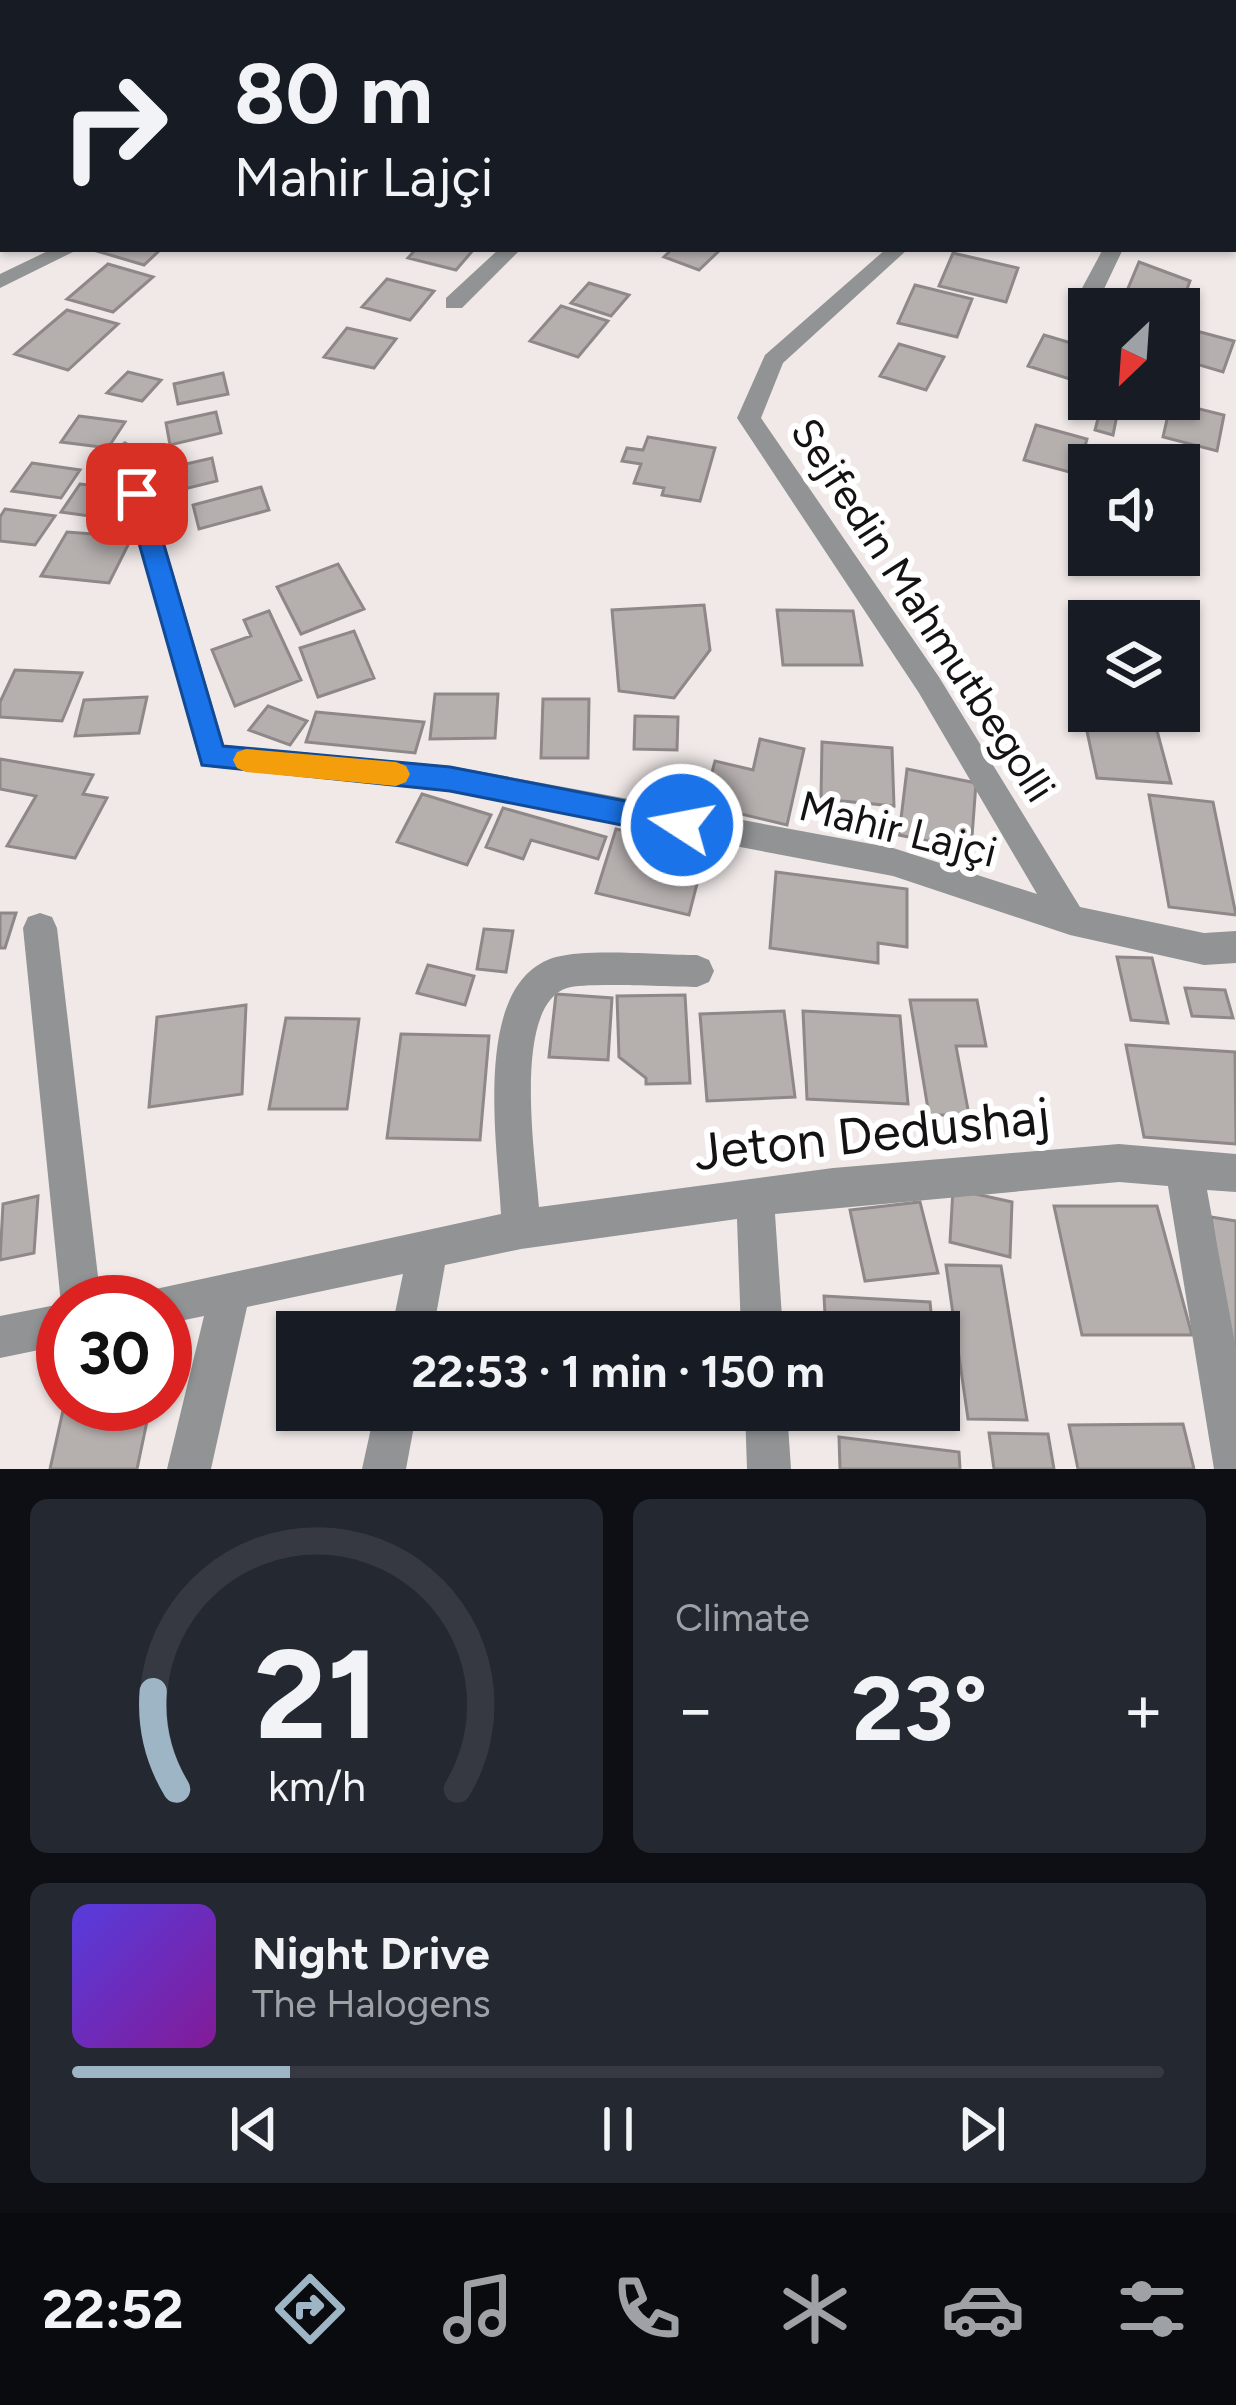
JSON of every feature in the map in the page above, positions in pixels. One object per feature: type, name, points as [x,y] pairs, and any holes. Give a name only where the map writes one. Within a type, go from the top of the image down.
[{"type":"street","points":[[0,282],[63,252]]},
{"type":"street","points":[[454,302],[508,252]]},
{"type":"street","name":"Sejfedin Mahmutbegolli","points":[[895,252],[773,360],[749,418],[929,685],[1070,920]]},
{"type":"street","points":[[1093,288],[1111,252]]},
{"type":"street","name":"Mahir Lajçi","points":[[124,449],[212,757],[450,779],[893,862],[1070,920],[1204,949],[1236,947]]},
{"type":"street","points":[[40,928],[78,1275]]},
{"type":"street","points":[[521,1229],[515,1036],[527,997],[560,972],[698,971]]},
{"type":"street","name":"Jeton Dedushaj","points":[[192,1299],[521,1229],[832,1187],[1119,1162],[1236,1173]]},
{"type":"street","points":[[1184,1168],[1236,1469]]},
{"type":"street","points":[[755,1199],[761,1311]]},
{"type":"street","points":[[416,1311],[428,1250]]},
{"type":"street","points":[[189,1469],[230,1291]]},
{"type":"street","points":[[0,1337],[36,1330]]},
{"type":"street","points":[[384,1469],[392,1431]]},
{"type":"street","points":[[767,1431],[769,1469]]},
{"type":"building","points":[[100,252],[158,252],[144,265]]},
{"type":"building","points":[[413,252],[471,252],[456,270],[408,258]]},
{"type":"building","points":[[669,252],[718,252],[699,270],[664,257]]},
{"type":"building","points":[[953,253],[1018,268],[1006,302],[939,286]]},
{"type":"building","points":[[1139,262],[1190,281],[1187,288],[1128,288]]},
{"type":"building","points":[[108,264],[153,277],[113,312],[67,299]]},
{"type":"building","points":[[387,279],[434,291],[410,320],[362,307]]},
{"type":"building","points":[[589,283],[629,295],[611,316],[571,303]]},
{"type":"building","points":[[915,285],[972,299],[957,337],[898,323]]},
{"type":"building","points":[[561,306],[608,321],[578,357],[530,341]]},
{"type":"building","points":[[67,310],[118,324],[68,370],[15,354]]},
{"type":"building","points":[[347,328],[396,339],[374,368],[324,357]]},
{"type":"building","points":[[1200,332],[1234,341],[1223,372],[1200,365]]},
{"type":"building","points":[[1044,335],[1068,342],[1068,378],[1028,366]]},
{"type":"building","points":[[899,344],[944,357],[926,390],[880,376]]},
{"type":"building","points":[[128,372],[161,380],[142,401],[107,393]]},
{"type":"building","points":[[223,373],[228,394],[178,404],[174,384]]},
{"type":"building","points":[[1200,409],[1224,415],[1217,451],[1163,437],[1167,420],[1200,420]]},
{"type":"building","points":[[216,412],[221,433],[170,445],[166,423]]},
{"type":"building","points":[[79,416],[125,422],[108,448],[61,442]]},
{"type":"building","points":[[1098,420],[1116,420],[1113,435],[1095,430]]},
{"type":"building","points":[[1036,425],[1087,439],[1086,444],[1068,444],[1068,472],[1024,460]]},
{"type":"building","points":[[648,437],[715,448],[700,501],[662,495],[664,488],[634,483],[641,464],[622,461],[627,448],[643,450]]},
{"type":"building","points":[[212,458],[217,481],[164,494],[160,470]]},
{"type":"building","points":[[32,463],[80,470],[61,498],[12,491]]},
{"type":"building","points":[[80,484],[129,490],[111,519],[61,512]]},
{"type":"building","points":[[261,487],[269,510],[199,529],[193,505]]},
{"type":"building","points":[[5,509],[55,516],[35,545],[0,541],[0,517]]},
{"type":"building","points":[[67,532],[132,537],[109,583],[41,576]]},
{"type":"building","points":[[338,564],[364,609],[301,634],[277,587]]},
{"type":"building","points":[[704,605],[710,650],[674,698],[619,691],[612,610]]},
{"type":"building","points":[[777,610],[853,611],[862,665],[783,665]]},
{"type":"building","points":[[269,611],[301,680],[235,706],[212,650],[251,636],[244,620]]},
{"type":"building","points":[[354,631],[374,678],[318,697],[300,648]]},
{"type":"building","points":[[15,670],[82,673],[62,721],[0,717],[0,702]]},
{"type":"building","points":[[435,694],[498,694],[495,738],[430,739]]},
{"type":"building","points":[[147,697],[139,733],[75,736],[84,700]]},
{"type":"building","points":[[543,699],[589,699],[588,758],[541,758]]},
{"type":"building","points":[[268,706],[307,721],[290,745],[249,730]]},
{"type":"building","points":[[316,712],[424,722],[415,753],[306,742]]},
{"type":"building","points":[[635,716],[678,717],[677,750],[634,749]]},
{"type":"building","points":[[1087,732],[1157,732],[1171,783],[1097,778]]},
{"type":"building","points":[[760,739],[804,749],[787,825],[674,798],[682,769],[711,776],[715,761],[753,770]]},
{"type":"building","points":[[822,742],[892,748],[894,806],[821,799]]},
{"type":"building","points":[[0,759],[93,775],[83,794],[107,798],[75,858],[7,846],[36,796],[0,789]]},
{"type":"building","points":[[907,769],[976,783],[971,850],[899,835]]},
{"type":"building","points":[[422,794],[491,815],[467,865],[397,842]]},
{"type":"building","points":[[1149,795],[1213,802],[1236,915],[1169,907]]},
{"type":"building","points":[[503,808],[606,837],[598,859],[531,840],[523,859],[486,847]]},
{"type":"building","points":[[616,829],[680,844],[674,866],[700,872],[689,915],[596,893]]},
{"type":"building","points":[[776,872],[907,889],[907,947],[878,943],[878,963],[770,948]]},
{"type":"building","points":[[0,913],[16,913],[5,948],[0,948]]},
{"type":"building","points":[[484,929],[513,931],[506,972],[477,969]]},
{"type":"building","points":[[1117,957],[1152,958],[1168,1023],[1131,1020]]},
{"type":"building","points":[[428,965],[474,976],[465,1005],[417,993]]},
{"type":"building","points":[[1185,988],[1225,990],[1233,1018],[1192,1016]]},
{"type":"building","points":[[556,994],[612,998],[608,1060],[549,1057]]},
{"type":"building","points":[[685,995],[690,1083],[646,1084],[646,1078],[619,1057],[617,996]]},
{"type":"building","points":[[910,1000],[977,1000],[986,1046],[956,1046],[969,1115],[929,1115]]},
{"type":"building","points":[[246,1005],[242,1094],[149,1107],[157,1017]]},
{"type":"building","points":[[784,1011],[795,1097],[707,1101],[700,1014]]},
{"type":"building","points":[[803,1011],[900,1016],[908,1104],[807,1099]]},
{"type":"building","points":[[286,1018],[359,1019],[347,1109],[269,1109]]},
{"type":"building","points":[[401,1034],[489,1036],[480,1140],[387,1138]]},
{"type":"building","points":[[1126,1045],[1235,1052],[1236,1144],[1144,1137]]},
{"type":"building","points":[[953,1189],[1012,1202],[1010,1257],[950,1242]]},
{"type":"building","points":[[38,1196],[34,1253],[0,1260],[3,1204]]},
{"type":"building","points":[[920,1202],[938,1273],[865,1281],[850,1210]]},
{"type":"building","points":[[1054,1206],[1157,1206],[1192,1335],[1082,1335]]},
{"type":"building","points":[[1211,1217],[1236,1221],[1236,1387]]},
{"type":"building","points":[[946,1265],[1001,1266],[1027,1420],[968,1419],[960,1363],[960,1311],[953,1311]]},
{"type":"building","points":[[824,1296],[930,1302],[931,1311],[825,1311]]},
{"type":"building","points":[[1183,1424],[1194,1469],[1078,1469],[1069,1425]]},
{"type":"building","points":[[58,1431],[145,1431],[137,1469],[50,1469]]},
{"type":"building","points":[[989,1433],[1048,1434],[1054,1469],[994,1469]]},
{"type":"building","points":[[839,1437],[959,1452],[960,1469],[840,1469]]},
{"type":"slow traffic","points":[[246,760],[396,774]]},
{"type":"route","points":[[137,494],[212,757],[450,779],[682,825]]}]
